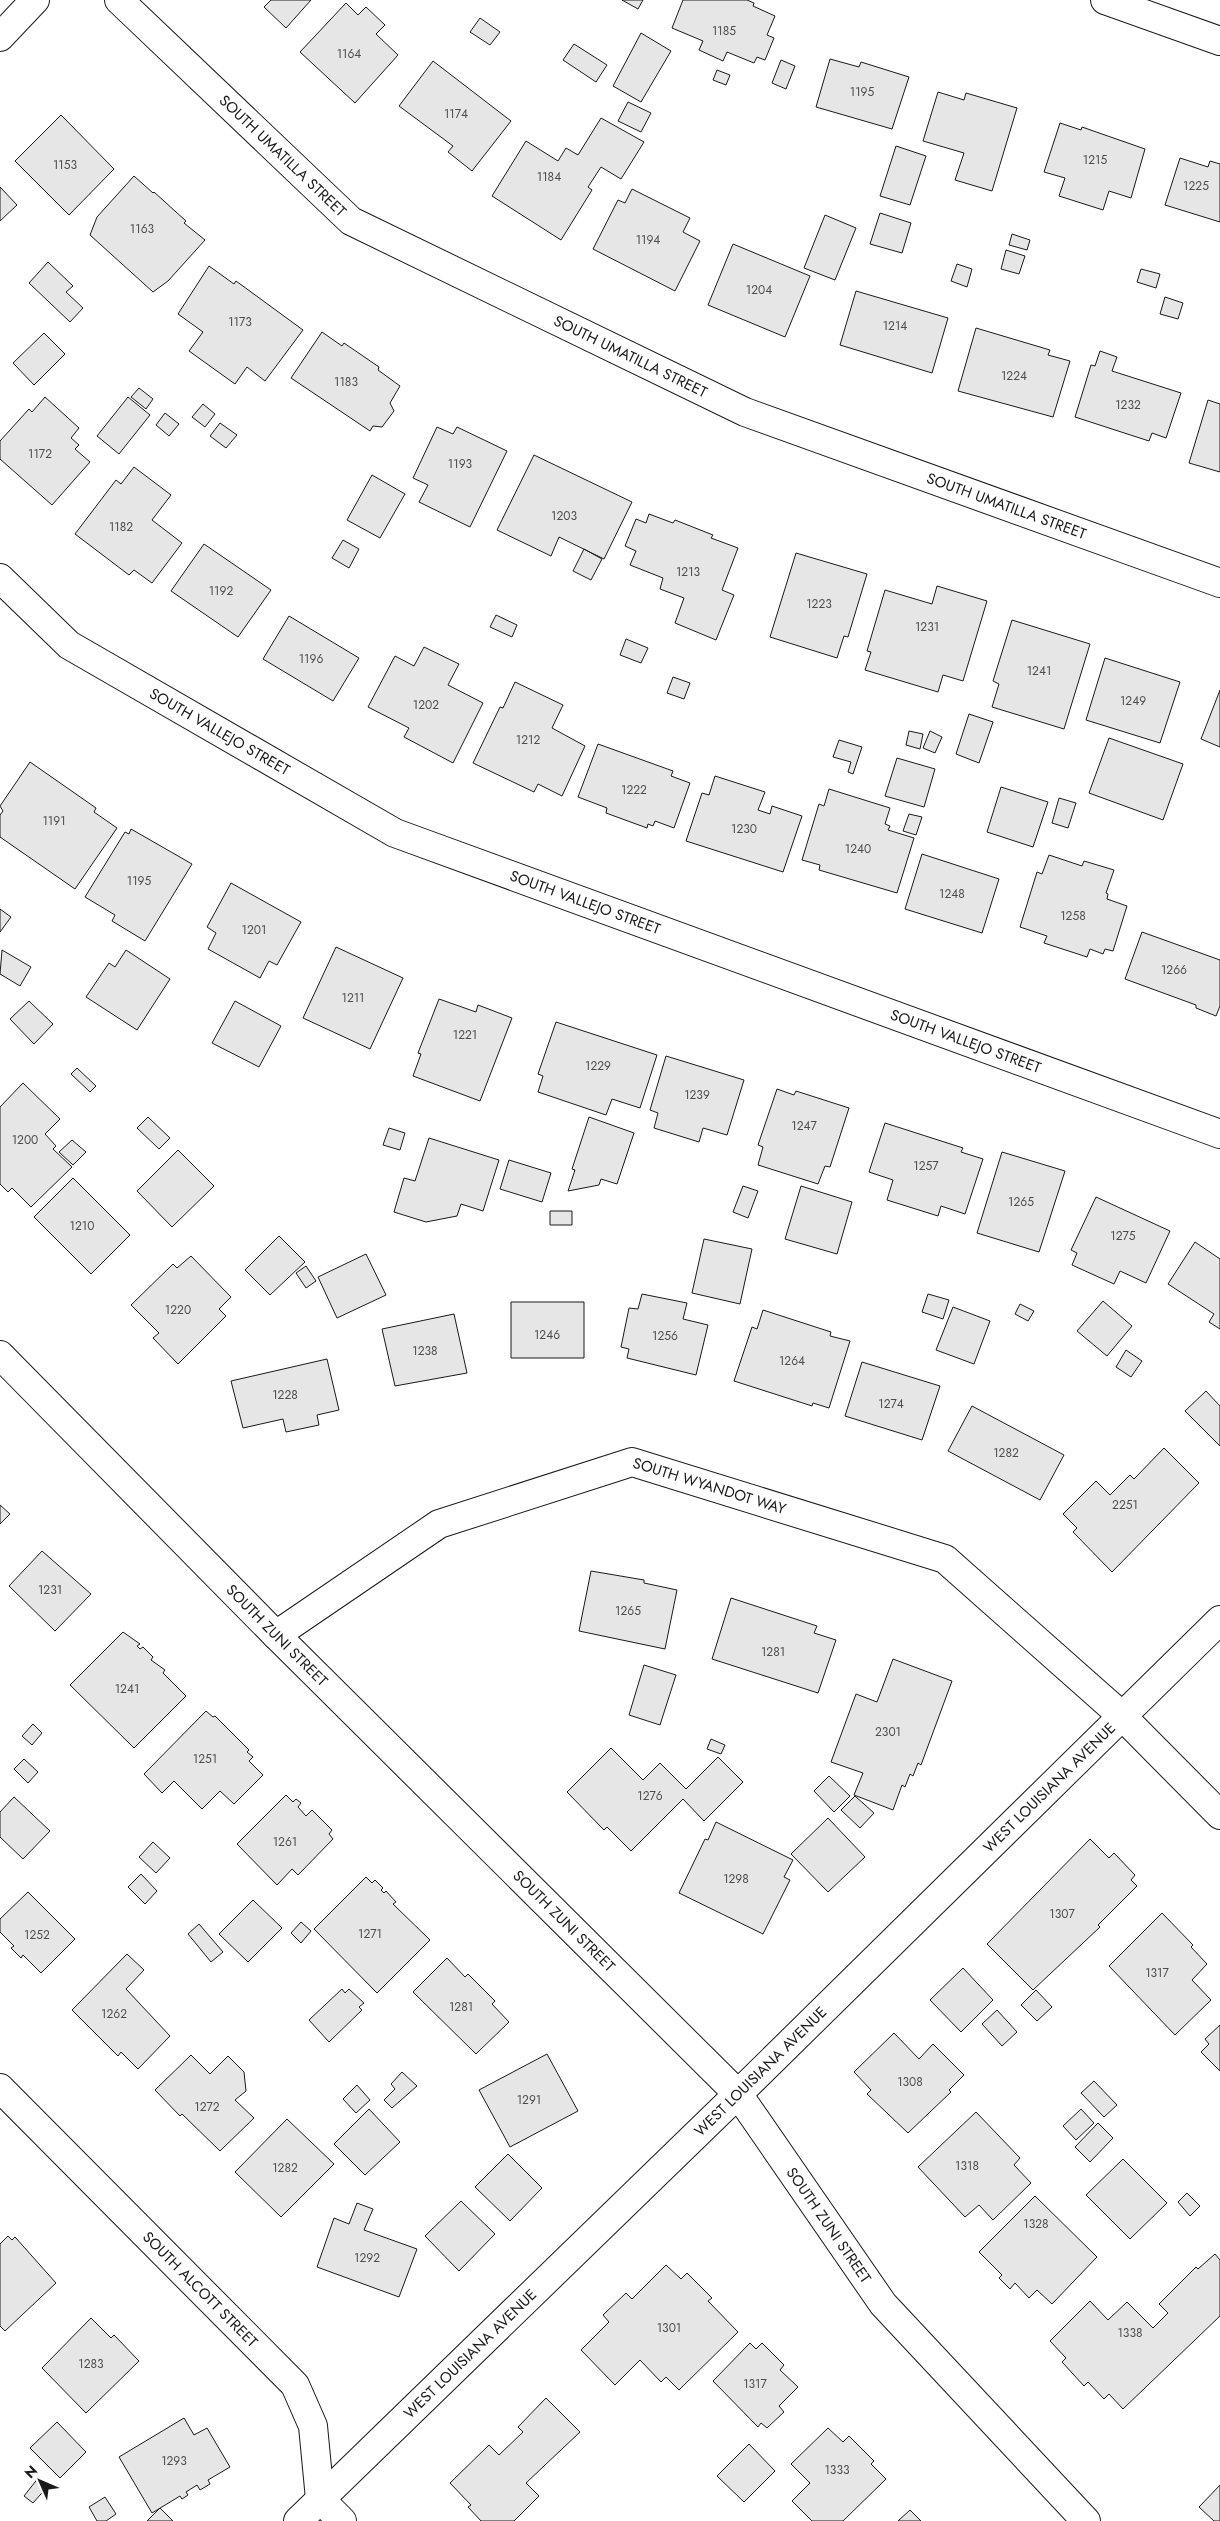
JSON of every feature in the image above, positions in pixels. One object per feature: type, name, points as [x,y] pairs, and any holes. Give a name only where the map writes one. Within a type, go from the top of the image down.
[{"type":"street","points":[[0,37],[35,0]]},
{"type":"street","name":"SOUTH UMATILLA STREET","points":[[119,0],[351,221],[745,412],[1220,583]]},
{"type":"street","points":[[1105,0],[1220,41]]},
{"type":"street","name":"SOUTH VALLEJO STREET","points":[[0,578],[70,645],[396,833],[1220,1134]]},
{"type":"street","name":"SOUTH ZUNI STREET","points":[[0,1355],[276,1635],[738,2094],[883,2304],[1086,2521]]},
{"type":"street","name":"SOUTH WYANDOT WAY","points":[[276,1635],[440,1524],[632,1462],[945,1559],[1121,1715],[1220,1815]]},
{"type":"street","name":"WEST LOUISIANA AVENUE","points":[[298,2521],[738,2094],[1121,1715],[1220,1620]]},
{"type":"street","name":"SOUTH ALCOTT STREET","points":[[0,2088],[294,2385],[313,2426],[320,2499]]},
{"type":"street","points":[[320,2499],[342,2521]]},
{"type":"building","points":[[271,0],[311,0],[286,28],[264,7]]},
{"type":"building","points":[[622,0],[643,0],[638,9]]},
{"type":"building","points":[[683,0],[747,0],[754,3],[753,6],[775,16],[767,35],[774,38],[765,60],[757,57],[754,63],[727,52],[723,61],[699,50],[703,41],[672,28]]},
{"type":"building","points":[[346,3],[358,15],[366,7],[385,25],[376,34],[398,55],[355,103],[300,52]]},
{"type":"building","points":[[480,18],[500,32],[490,45],[470,32]]},
{"type":"building","points":[[641,33],[671,51],[641,102],[613,86]]},
{"type":"building","points":[[574,44],[607,65],[596,82],[563,60]]},
{"type":"building","points":[[830,59],[859,67],[861,62],[909,77],[892,129],[816,107]]},
{"type":"building","points":[[781,60],[795,66],[786,89],[772,83]]},
{"type":"building","points":[[433,61],[511,121],[472,171],[448,152],[453,146],[399,106]]},
{"type":"building","points":[[717,70],[730,75],[726,85],[713,80]]},
{"type":"building","points":[[938,92],[964,100],[966,93],[1017,108],[992,191],[955,180],[964,153],[923,141]]},
{"type":"building","points":[[628,102],[651,113],[641,132],[618,121]]},
{"type":"building","points":[[61,115],[114,169],[69,215],[15,161]]},
{"type":"building","points":[[601,118],[644,142],[621,179],[601,167],[588,187],[592,190],[561,240],[492,196],[526,141],[558,161],[566,148],[578,155]]},
{"type":"building","points":[[1060,123],[1081,130],[1082,127],[1145,149],[1131,198],[1109,191],[1103,210],[1059,196],[1065,178],[1044,172]]},
{"type":"building","points":[[896,146],[926,156],[910,205],[880,196]]},
{"type":"building","points":[[1180,158],[1208,167],[1210,161],[1220,164],[1220,222],[1165,205]]},
{"type":"building","points":[[134,176],[154,192],[186,221],[184,223],[205,240],[168,281],[153,292],[90,235],[97,217]]},
{"type":"building","points":[[0,187],[17,205],[0,221]]},
{"type":"building","points":[[632,189],[690,218],[683,232],[700,241],[675,291],[593,249],[618,200],[625,203]]},
{"type":"building","points":[[880,213],[911,223],[902,253],[870,244]]},
{"type":"building","points":[[825,215],[856,228],[835,280],[804,268]]},
{"type":"building","points":[[1012,234],[1030,240],[1027,250],[1009,245]]},
{"type":"building","points":[[733,244],[810,276],[785,337],[708,305]]},
{"type":"building","points":[[1006,250],[1025,256],[1019,274],[1001,269]]},
{"type":"building","points":[[48,262],[73,286],[66,292],[83,308],[70,322],[29,283]]},
{"type":"building","points":[[957,264],[972,269],[967,287],[951,281]]},
{"type":"building","points":[[209,266],[234,284],[236,281],[303,330],[265,381],[247,367],[235,384],[189,351],[203,332],[178,314]]},
{"type":"building","points":[[1141,269],[1160,274],[1156,288],[1137,282]]},
{"type":"building","points":[[856,291],[948,318],[932,373],[840,345]]},
{"type":"building","points":[[1165,297],[1183,303],[1178,319],[1160,314]]},
{"type":"building","points":[[976,328],[1050,350],[1048,355],[1070,361],[1053,417],[958,391]]},
{"type":"building","points":[[322,332],[342,346],[344,343],[379,367],[378,370],[400,386],[390,403],[394,411],[382,427],[373,426],[370,431],[291,378]]},
{"type":"building","points":[[44,333],[65,354],[34,385],[13,363]]},
{"type":"building","points":[[1100,351],[1117,357],[1112,371],[1181,393],[1166,438],[1152,433],[1149,441],[1075,417],[1091,365],[1095,366]]},
{"type":"building","points":[[139,388],[153,399],[146,409],[131,397]]},
{"type":"building","points":[[45,397],[79,428],[71,438],[79,445],[75,449],[90,462],[52,505],[0,459],[0,441],[29,409],[32,412]]},
{"type":"building","points":[[128,397],[150,415],[119,454],[97,436]]},
{"type":"building","points":[[1208,400],[1220,404],[1220,472],[1189,463]]},
{"type":"building","points":[[203,404],[215,414],[205,427],[192,417]]},
{"type":"building","points":[[165,413],[179,424],[169,436],[156,425]]},
{"type":"building","points":[[220,423],[237,435],[226,448],[210,436]]},
{"type":"building","points":[[437,427],[453,434],[457,427],[507,451],[470,527],[419,502],[428,485],[413,478]]},
{"type":"building","points":[[534,455],[632,502],[604,559],[559,537],[551,556],[497,530]]},
{"type":"building","points":[[134,467],[171,495],[152,520],[182,543],[152,583],[134,570],[129,575],[75,534],[116,480],[121,484]]},
{"type":"building","points":[[372,475],[405,494],[380,538],[347,520]]},
{"type":"building","points":[[649,514],[673,523],[675,520],[713,535],[711,538],[738,548],[722,590],[734,595],[716,640],[675,623],[684,598],[660,589],[663,578],[630,565],[636,551],[625,546],[636,519],[646,523]]},
{"type":"building","points":[[343,540],[359,549],[349,568],[332,558]]},
{"type":"building","points":[[204,544],[271,590],[238,637],[171,591]]},
{"type":"building","points":[[584,549],[602,559],[591,580],[573,571]]},
{"type":"building","points":[[796,553],[867,574],[848,637],[844,636],[837,658],[770,637]]},
{"type":"building","points":[[937,586],[987,601],[963,681],[943,675],[938,692],[865,670],[871,652],[867,651],[885,590],[932,604]]},
{"type":"building","points":[[496,615],[517,625],[512,637],[490,627]]},
{"type":"building","points":[[289,616],[359,658],[333,701],[263,659]]},
{"type":"building","points":[[1012,620],[1090,644],[1064,729],[992,707],[999,684],[993,681]]},
{"type":"building","points":[[626,639],[648,648],[641,663],[620,655]]},
{"type":"building","points":[[424,647],[459,664],[448,685],[483,703],[453,763],[404,737],[409,728],[368,707],[395,656],[414,666]]},
{"type":"building","points":[[1105,658],[1180,682],[1160,743],[1086,720]]},
{"type":"building","points":[[673,677],[690,683],[684,699],[667,693]]},
{"type":"building","points":[[515,682],[563,705],[552,728],[585,746],[562,796],[538,784],[534,792],[473,763],[500,707],[503,708]]},
{"type":"building","points":[[1220,690],[1220,747],[1201,739]]},
{"type":"building","points":[[969,714],[993,722],[979,763],[956,754]]},
{"type":"building","points":[[909,731],[923,734],[920,749],[906,745]]},
{"type":"building","points":[[930,731],[942,737],[935,753],[923,748]]},
{"type":"building","points":[[1109,738],[1183,764],[1163,820],[1089,793]]},
{"type":"building","points":[[839,740],[862,747],[853,774],[848,772],[851,762],[833,757]]},
{"type":"building","points":[[598,744],[673,771],[671,776],[690,783],[674,828],[655,821],[653,826],[648,824],[647,828],[606,813],[607,808],[578,797]]},
{"type":"building","points":[[897,758],[935,769],[924,807],[885,796]]},
{"type":"building","points":[[30,762],[96,808],[94,812],[117,828],[75,889],[0,837],[0,815],[3,811],[0,806]]},
{"type":"building","points":[[715,776],[765,792],[758,810],[770,814],[772,806],[802,816],[783,872],[686,841],[702,793],[709,795]]},
{"type":"building","points":[[1001,787],[1048,802],[1033,847],[987,832]]},
{"type":"building","points":[[829,789],[890,808],[885,824],[890,826],[888,830],[914,838],[897,893],[819,870],[820,865],[802,860],[819,804],[824,806]]},
{"type":"building","points":[[1059,798],[1076,803],[1068,828],[1052,823]]},
{"type":"building","points":[[909,814],[922,817],[916,835],[903,831]]},
{"type":"building","points":[[131,829],[192,864],[145,941],[112,921],[115,915],[85,897],[125,832],[129,834]]},
{"type":"building","points":[[922,854],[999,879],[982,933],[905,909]]},
{"type":"building","points":[[1049,855],[1082,866],[1084,861],[1114,870],[1106,893],[1108,894],[1107,899],[1127,906],[1113,951],[1105,949],[1103,954],[1090,949],[1087,957],[1044,943],[1047,936],[1020,927],[1037,872],[1042,874]]},
{"type":"building","points":[[231,883],[301,922],[277,965],[269,961],[260,978],[208,949],[216,933],[207,927]]},
{"type":"building","points":[[0,909],[11,917],[0,932]]},
{"type":"building","points":[[1142,932],[1220,960],[1220,1006],[1216,1016],[1196,1008],[1196,1005],[1125,979]]},
{"type":"building","points":[[336,947],[403,978],[370,1049],[303,1018]]},
{"type":"building","points":[[2,950],[31,967],[20,986],[0,974]]},
{"type":"building","points":[[126,950],[170,979],[137,1030],[86,997],[109,963],[115,967]]},
{"type":"building","points":[[439,999],[476,1012],[478,1005],[512,1018],[480,1101],[413,1076],[421,1054],[418,1053]]},
{"type":"building","points":[[29,1001],[53,1024],[34,1044],[10,1019]]},
{"type":"building","points":[[235,1001],[281,1026],[259,1067],[212,1043]]},
{"type":"building","points":[[556,1022],[657,1055],[640,1108],[612,1099],[606,1115],[538,1092],[543,1076],[538,1074]]},
{"type":"building","points":[[666,1056],[744,1080],[727,1135],[703,1128],[699,1142],[654,1128],[658,1113],[650,1110]]},
{"type":"building","points":[[77,1068],[96,1086],[90,1092],[71,1074]]},
{"type":"building","points":[[23,1083],[60,1119],[45,1134],[56,1146],[53,1149],[72,1167],[31,1207],[12,1188],[8,1192],[0,1184],[0,1107]]},
{"type":"building","points":[[777,1089],[794,1095],[796,1091],[849,1108],[830,1167],[825,1166],[818,1184],[758,1165],[763,1147],[758,1145]]},
{"type":"building","points":[[148,1117],[170,1138],[159,1149],[137,1128]]},
{"type":"building","points":[[589,1117],[634,1133],[617,1184],[601,1179],[599,1185],[568,1191],[575,1170],[572,1169]]},
{"type":"building","points":[[885,1123],[963,1148],[961,1152],[983,1159],[965,1214],[941,1206],[938,1216],[887,1200],[893,1180],[869,1172]]},
{"type":"building","points":[[389,1128],[405,1133],[400,1150],[383,1145]]},
{"type":"building","points":[[429,1138],[499,1160],[483,1211],[461,1204],[457,1216],[426,1222],[394,1212],[404,1178],[415,1181]]},
{"type":"building","points":[[72,1140],[86,1152],[73,1165],[59,1152]]},
{"type":"building","points":[[178,1150],[214,1186],[172,1227],[137,1191]]},
{"type":"building","points":[[1002,1152],[1065,1171],[1039,1252],[977,1233]]},
{"type":"building","points":[[509,1160],[551,1173],[542,1202],[500,1189]]},
{"type":"building","points":[[73,1178],[130,1235],[91,1274],[34,1217]]},
{"type":"building","points":[[743,1186],[758,1191],[748,1218],[733,1212]]},
{"type":"building","points":[[801,1186],[852,1202],[837,1254],[785,1239]]},
{"type":"building","points":[[1096,1197],[1170,1231],[1146,1283],[1120,1271],[1114,1284],[1072,1265],[1077,1253],[1071,1250]]},
{"type":"building","points":[[550,1211],[572,1211],[572,1225],[550,1225]]},
{"type":"building","points":[[279,1236],[305,1262],[270,1295],[245,1270]]},
{"type":"building","points":[[704,1239],[752,1249],[740,1304],[692,1293]]},
{"type":"building","points":[[1195,1242],[1220,1259],[1220,1329],[1209,1322],[1214,1314],[1168,1284]]},
{"type":"building","points":[[366,1254],[386,1295],[337,1318],[318,1277]]},
{"type":"building","points":[[191,1256],[231,1297],[219,1309],[226,1316],[178,1364],[153,1338],[159,1333],[131,1305],[173,1264],[177,1268]]},
{"type":"building","points":[[306,1266],[316,1281],[306,1288],[296,1273]]},
{"type":"building","points":[[642,1294],[687,1303],[683,1319],[708,1325],[696,1375],[627,1358],[629,1349],[621,1347],[629,1308],[638,1309]]},
{"type":"building","points":[[928,1294],[949,1300],[943,1319],[922,1312]]},
{"type":"building","points":[[1103,1301],[1132,1326],[1107,1356],[1077,1331]]},
{"type":"building","points":[[511,1302],[584,1302],[584,1358],[511,1358]]},
{"type":"building","points":[[1020,1304],[1034,1311],[1028,1321],[1015,1314]]},
{"type":"building","points":[[953,1307],[990,1321],[974,1364],[936,1350]]},
{"type":"building","points":[[763,1310],[831,1332],[830,1336],[850,1341],[829,1408],[813,1403],[812,1406],[734,1381],[752,1327],[757,1329]]},
{"type":"building","points":[[454,1314],[467,1373],[395,1386],[382,1329]]},
{"type":"building","points":[[1126,1350],[1142,1361],[1131,1377],[1116,1367]]},
{"type":"building","points":[[327,1359],[339,1410],[317,1415],[319,1425],[286,1432],[283,1419],[243,1428],[231,1381]]},
{"type":"building","points":[[862,1362],[940,1386],[922,1440],[845,1416]]},
{"type":"building","points":[[1206,1391],[1220,1406],[1220,1446],[1185,1411]]},
{"type":"building","points":[[972,1406],[1064,1455],[1040,1500],[948,1451]]},
{"type":"building","points":[[1164,1448],[1199,1483],[1112,1572],[1073,1532],[1077,1528],[1063,1514],[1096,1481],[1110,1495],[1130,1475],[1134,1479]]},
{"type":"building","points":[[0,1505],[10,1514],[0,1524]]},
{"type":"building","points":[[42,1551],[91,1594],[55,1631],[9,1586]]},
{"type":"building","points":[[591,1571],[644,1580],[644,1583],[677,1590],[665,1649],[579,1631]]},
{"type":"building","points":[[731,1598],[817,1626],[814,1633],[836,1640],[818,1693],[712,1659]]},
{"type":"building","points":[[123,1632],[140,1644],[137,1646],[140,1649],[143,1647],[153,1657],[151,1660],[165,1670],[163,1673],[186,1696],[134,1748],[70,1685]]},
{"type":"building","points":[[893,1659],[952,1681],[921,1765],[918,1763],[913,1776],[910,1774],[905,1787],[902,1785],[893,1810],[854,1795],[863,1773],[831,1762],[856,1694],[877,1702]]},
{"type":"building","points":[[644,1665],[676,1675],[660,1725],[629,1715]]},
{"type":"building","points":[[206,1711],[213,1717],[215,1716],[249,1750],[247,1752],[253,1757],[249,1761],[263,1775],[234,1804],[220,1791],[202,1809],[174,1781],[162,1793],[144,1774]]},
{"type":"building","points":[[33,1724],[42,1733],[32,1745],[22,1736]]},
{"type":"building","points":[[711,1739],[725,1745],[721,1754],[707,1749]]},
{"type":"building","points":[[611,1748],[643,1780],[660,1763],[686,1789],[718,1757],[743,1782],[704,1821],[683,1799],[631,1851],[607,1827],[604,1830],[567,1792]]},
{"type":"building","points":[[24,1759],[38,1772],[28,1783],[14,1769]]},
{"type":"building","points":[[829,1776],[850,1796],[834,1812],[814,1791]]},
{"type":"building","points":[[286,1795],[293,1802],[296,1799],[301,1803],[298,1807],[306,1816],[312,1810],[332,1830],[329,1834],[333,1839],[298,1875],[292,1869],[277,1885],[237,1844]]},
{"type":"building","points":[[855,1796],[874,1813],[860,1828],[841,1810]]},
{"type":"building","points":[[14,1797],[50,1831],[23,1859],[0,1837],[0,1812]]},
{"type":"building","points":[[828,1818],[865,1857],[828,1892],[791,1854]]},
{"type":"building","points":[[716,1822],[793,1860],[784,1877],[790,1880],[763,1934],[679,1893],[705,1839],[708,1840]]},
{"type":"building","points":[[1090,1839],[1109,1858],[1114,1853],[1135,1875],[1131,1880],[1137,1886],[1098,1925],[1100,1927],[1033,1990],[987,1944]]},
{"type":"building","points":[[153,1842],[170,1858],[156,1873],[139,1857]]},
{"type":"building","points":[[141,1874],[157,1891],[145,1904],[128,1887]]},
{"type":"building","points":[[366,1877],[372,1883],[375,1880],[383,1888],[381,1890],[384,1893],[386,1891],[396,1902],[393,1904],[430,1940],[377,1993],[314,1929]]},
{"type":"building","points":[[28,1892],[75,1939],[41,1973],[23,1955],[21,1958],[11,1948],[14,1946],[0,1932],[0,1919]]},
{"type":"building","points":[[253,1900],[282,1928],[248,1962],[219,1934]]},
{"type":"building","points":[[1162,1913],[1193,1945],[1191,1947],[1207,1964],[1192,1980],[1211,2000],[1175,2035],[1109,1966]]},
{"type":"building","points":[[301,1922],[311,1931],[301,1943],[291,1933]]},
{"type":"building","points":[[199,1924],[223,1952],[211,1962],[188,1934]]},
{"type":"building","points":[[127,1954],[144,1970],[126,1989],[170,2036],[138,2069],[121,2052],[118,2056],[72,2010]]},
{"type":"building","points":[[447,1958],[465,1977],[468,1974],[495,2001],[492,2004],[509,2022],[476,2054],[413,1992]]},
{"type":"building","points":[[963,1968],[993,2000],[961,2032],[930,2000]]},
{"type":"building","points":[[342,1989],[345,1993],[349,1989],[364,2003],[359,2007],[362,2010],[329,2042],[309,2020]]},
{"type":"building","points":[[1036,1990],[1052,2007],[1037,2021],[1021,2005]]},
{"type":"building","points":[[997,2010],[1017,2032],[1002,2046],[982,2024]]},
{"type":"building","points":[[1220,2025],[1220,2071],[1201,2052],[1209,2044],[1205,2039]]},
{"type":"building","points":[[894,2033],[919,2059],[933,2044],[964,2075],[949,2090],[951,2092],[908,2133],[867,2094],[871,2090],[854,2072]]},
{"type":"building","points":[[547,2054],[578,2111],[510,2147],[479,2090]]},
{"type":"building","points":[[191,2055],[210,2074],[228,2056],[244,2072],[246,2091],[235,2100],[254,2118],[220,2151],[182,2114],[180,2116],[155,2090]]},
{"type":"building","points":[[402,2072],[417,2086],[392,2108],[384,2100],[395,2089],[391,2084]]},
{"type":"building","points":[[1094,2081],[1117,2105],[1104,2117],[1081,2093]]},
{"type":"building","points":[[357,2085],[370,2100],[356,2113],[343,2099]]},
{"type":"building","points":[[369,2109],[400,2142],[365,2175],[334,2144]]},
{"type":"building","points":[[1081,2109],[1094,2123],[1076,2140],[1063,2126]]},
{"type":"building","points":[[976,2112],[1020,2158],[1014,2165],[1031,2183],[993,2220],[979,2205],[965,2217],[918,2167]]},
{"type":"building","points":[[287,2119],[334,2164],[281,2217],[235,2172]]},
{"type":"building","points":[[1098,2123],[1113,2138],[1090,2162],[1075,2147]]},
{"type":"building","points":[[508,2154],[542,2188],[510,2221],[475,2187]]},
{"type":"building","points":[[1123,2159],[1167,2203],[1130,2239],[1086,2195]]},
{"type":"building","points":[[1187,2193],[1200,2206],[1190,2216],[1178,2202]]},
{"type":"building","points":[[1035,2196],[1097,2257],[1052,2304],[1037,2290],[1029,2298],[1015,2283],[1010,2289],[999,2278],[1002,2275],[979,2252]]},
{"type":"building","points":[[461,2201],[495,2234],[459,2271],[425,2236]]},
{"type":"building","points":[[357,2203],[373,2209],[364,2230],[417,2249],[399,2297],[317,2267],[334,2218],[349,2224]]},
{"type":"building","points":[[8,2236],[12,2240],[15,2237],[56,2283],[5,2331],[0,2326],[0,2244]]},
{"type":"building","points":[[1215,2254],[1220,2260],[1220,2316],[1123,2409],[1109,2394],[1104,2399],[1088,2382],[1084,2386],[1062,2362],[1066,2358],[1050,2341],[1090,2301],[1108,2320],[1127,2302],[1153,2328],[1168,2313],[1159,2304],[1196,2267],[1198,2269]]},
{"type":"building","points":[[666,2265],[681,2279],[687,2273],[712,2298],[708,2301],[738,2332],[679,2390],[666,2377],[661,2382],[640,2360],[615,2385],[581,2350],[609,2322],[603,2315],[626,2293],[632,2299]]},
{"type":"building","points":[[91,2318],[111,2338],[114,2335],[139,2361],[86,2413],[42,2368]]},
{"type":"building","points":[[750,2343],[756,2349],[762,2343],[784,2365],[780,2370],[798,2387],[779,2406],[784,2412],[767,2428],[761,2423],[758,2427],[713,2381]]},
{"type":"building","points":[[546,2398],[580,2432],[526,2483],[539,2496],[514,2521],[481,2521],[468,2507],[471,2505],[450,2483],[489,2445],[499,2455],[523,2432],[518,2427]]},
{"type":"building","points":[[184,2418],[194,2435],[207,2428],[230,2467],[208,2480],[210,2484],[200,2490],[197,2485],[186,2492],[188,2495],[182,2499],[180,2496],[152,2513],[119,2457]]},
{"type":"building","points":[[57,2422],[86,2452],[60,2478],[30,2448]]},
{"type":"building","points":[[828,2428],[843,2442],[849,2436],[874,2461],[871,2464],[886,2479],[843,2521],[812,2521],[792,2501],[810,2483],[791,2464]]},
{"type":"building","points":[[749,2444],[775,2471],[744,2502],[717,2476]]},
{"type":"building","points":[[39,2477],[48,2486],[33,2503],[24,2496]]},
{"type":"building","points":[[1220,2485],[1220,2521],[1214,2521],[1199,2507]]},
{"type":"building","points":[[105,2497],[116,2514],[106,2521],[97,2521],[89,2507]]},
{"type":"building","points":[[160,2508],[173,2521],[147,2521]]},
{"type":"building","points":[[910,2510],[921,2521],[898,2521]]}]
